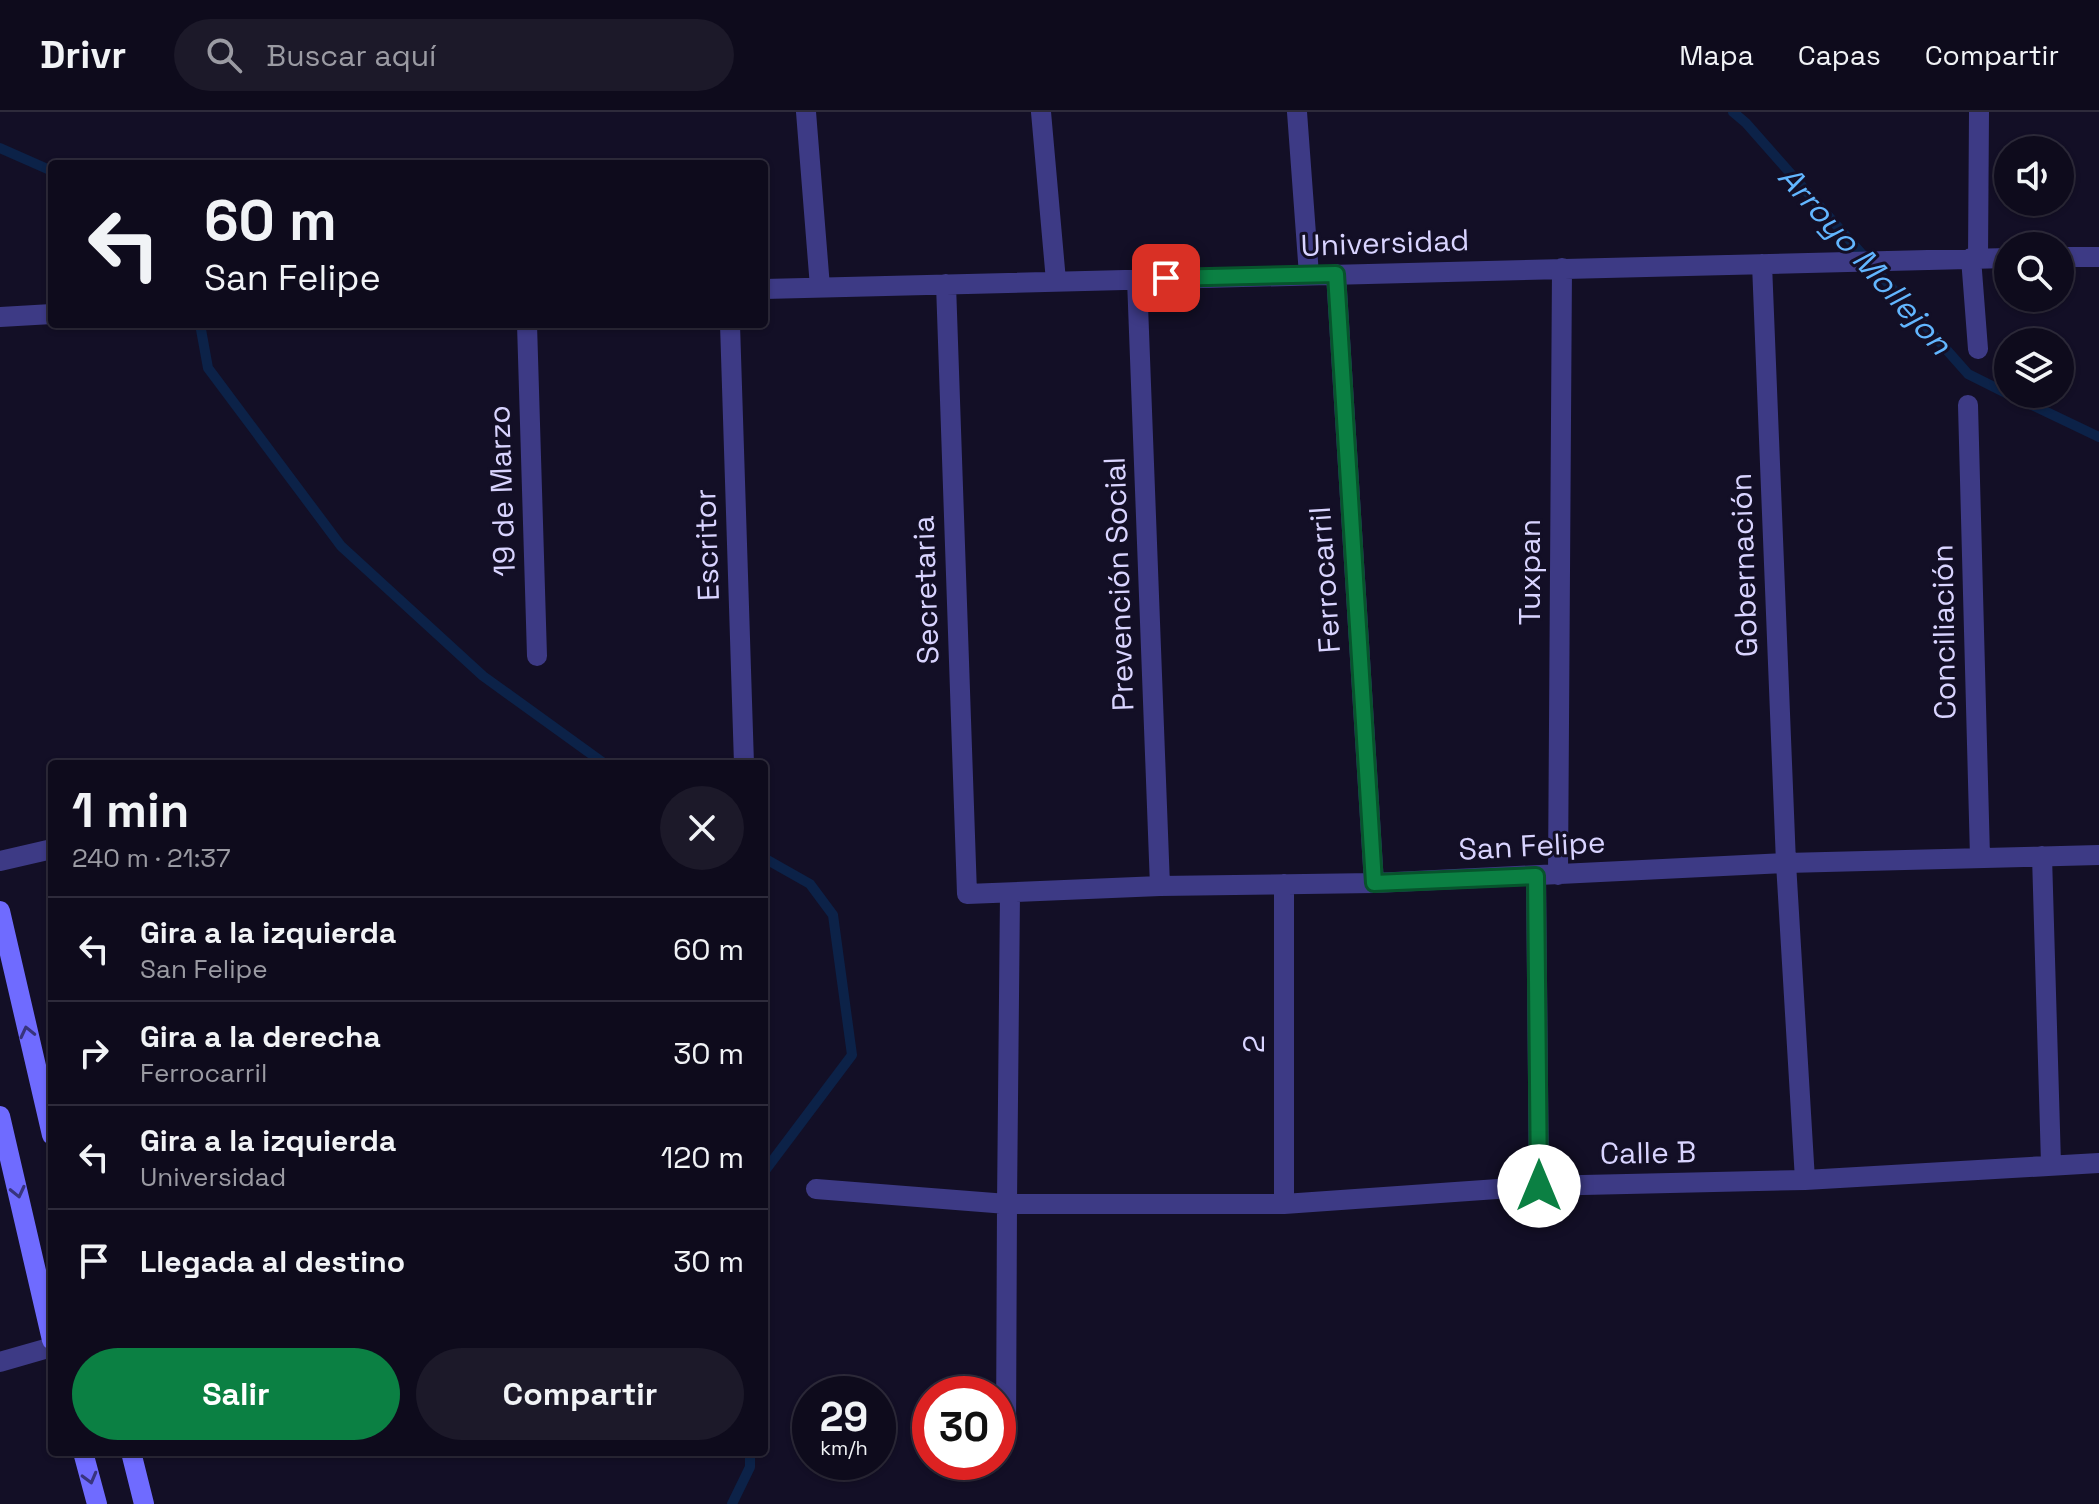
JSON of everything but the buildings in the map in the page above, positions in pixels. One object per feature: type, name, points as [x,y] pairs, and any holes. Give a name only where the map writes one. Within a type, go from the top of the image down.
[{"type":"street","points":[[806,112],[820,287]]},
{"type":"street","points":[[1041,112],[1056,281]]},
{"type":"street","points":[[1297,112],[1309,275]]},
{"type":"street","points":[[1978,349],[1975,258],[1979,112]]},
{"type":"street","points":[[2074,257],[2099,257]]},
{"type":"street","name":"Universidad","points":[[768,289],[1994,258]]},
{"type":"street","name":"Gobernación","points":[[1762,264],[1786,863],[1805,1180]]},
{"type":"street","name":"Tuxpan","points":[[1558,875],[1562,268]]},
{"type":"street","name":"Ferrocarril","points":[[1336,274],[1374,883]]},
{"type":"street","name":"Prevención Social","points":[[1137,279],[1160,886]]},
{"type":"street","name":"Secretaria","points":[[946,284],[967,894]]},
{"type":"street","points":[[0,317],[48,314]]},
{"type":"street","name":"19 de Marzo","points":[[527,328],[537,656]]},
{"type":"street","name":"Escritor","points":[[730,328],[744,760]]},
{"type":"street","name":"Conciliación","points":[[1968,405],[1980,857]]},
{"type":"street","points":[[0,861],[48,850]]},
{"type":"street","name":"San Felipe","points":[[967,894],[1160,886],[1374,883],[1786,863],[2099,855]]},
{"type":"street","points":[[2042,856],[2051,1164]]},
{"type":"street","points":[[1536,876],[1539,1186]]},
{"type":"street","name":"2","points":[[1284,884],[1284,1204]]},
{"type":"street","points":[[1006,1376],[1010,893]]},
{"type":"street","points":[[0,911],[46,1085]]},
{"type":"street","points":[[0,1116],[4,1156],[48,1325]]},
{"type":"street","name":"Calle B","points":[[816,1189],[1007,1204],[1284,1204],[1539,1186],[1805,1180],[2099,1163]]},
{"type":"street","points":[[0,1362],[48,1348]]},
{"type":"street","points":[[84,1456],[97,1504]]},
{"type":"street","points":[[132,1456],[144,1504]]},
{"type":"waterway","name":"Arroyo Mollejon","points":[[1733,112],[1968,374],[1994,387]]},
{"type":"waterway","points":[[0,148],[48,169]]},
{"type":"waterway","points":[[201,328],[208,368],[341,546],[483,676],[599,760]]},
{"type":"waterway","name":"Arroyo Mollejon","points":[[2038,408],[2099,437]]},
{"type":"waterway","points":[[768,860],[810,884],[833,915],[852,1055],[768,1167]]},
{"type":"waterway","points":[[732,1504],[750,1467],[750,1456]]},
{"type":"route","points":[[1166,278],[1336,274],[1374,883],[1536,876],[1539,1186]]}]
